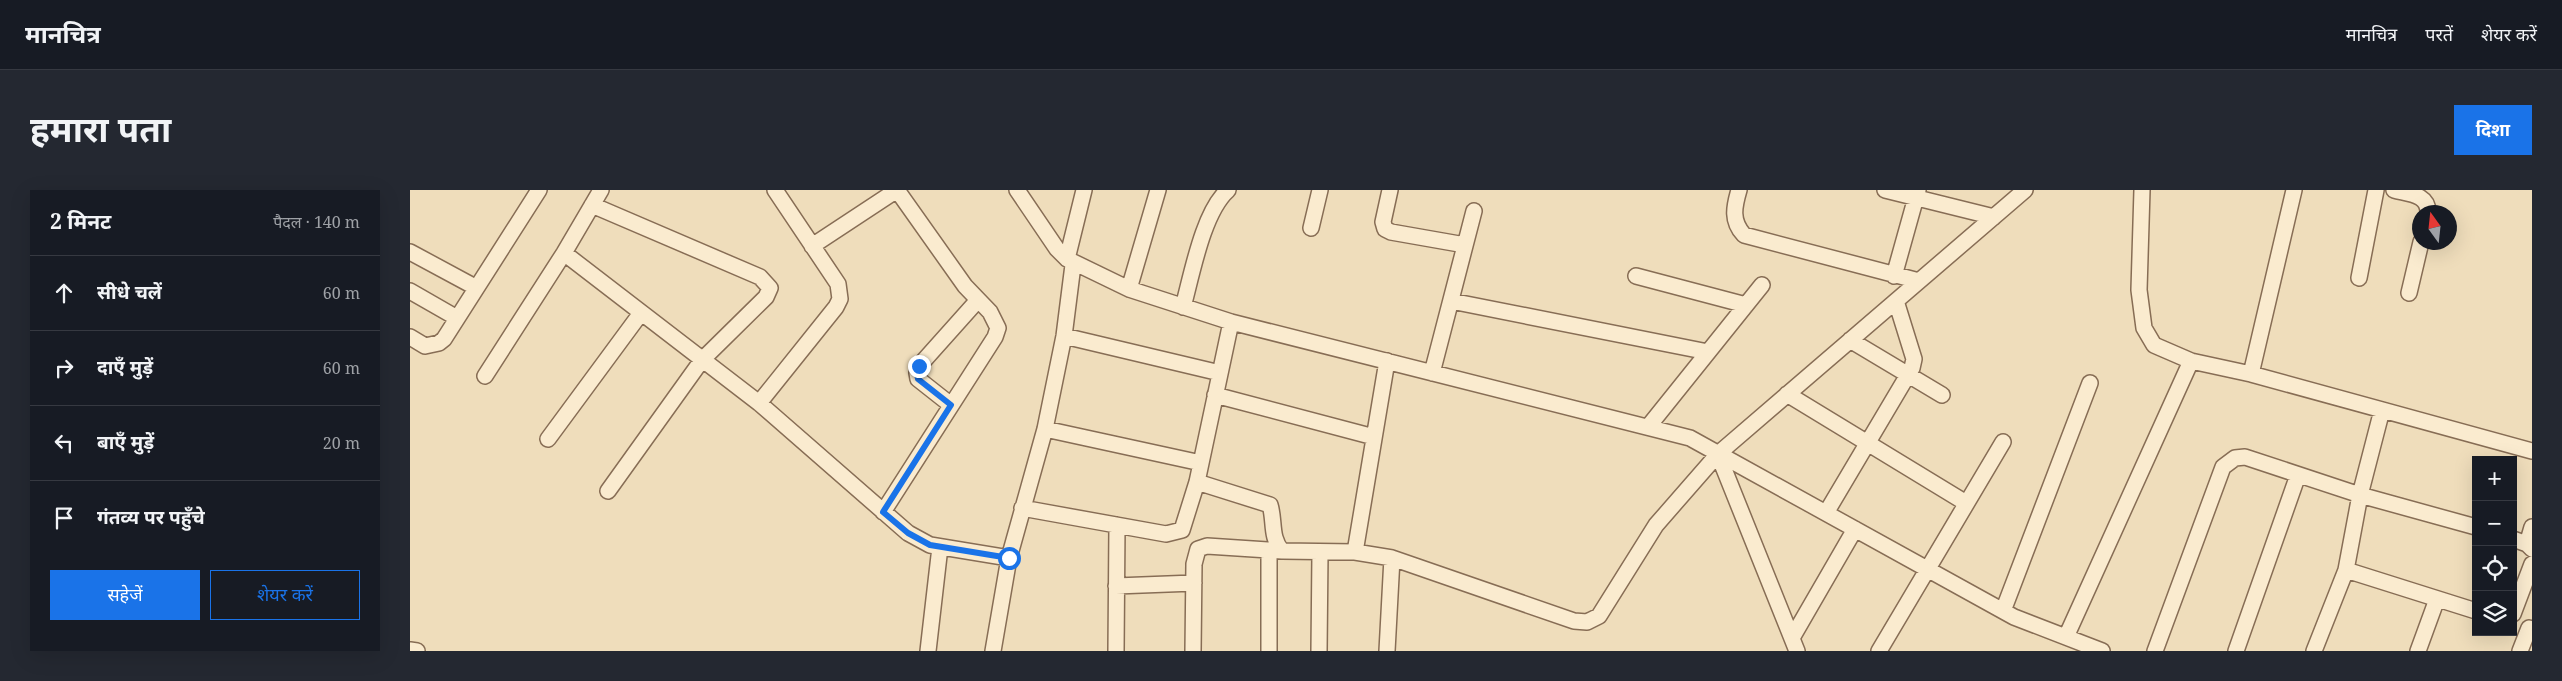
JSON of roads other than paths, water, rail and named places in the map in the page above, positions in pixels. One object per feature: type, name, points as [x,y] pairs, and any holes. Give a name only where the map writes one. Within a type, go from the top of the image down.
[{"type":"street","points":[[410,337],[425,346],[439,343],[539,190]]},
{"type":"street","points":[[485,376],[564,253],[601,190]]},
{"type":"street","points":[[759,403],[840,299],[838,284],[775,190]]},
{"type":"street","points":[[812,246],[897,190],[965,286],[990,312],[998,328],[995,337],[883,512]]},
{"type":"street","points":[[1017,190],[1057,249],[1070,262],[1129,290],[1230,322],[1690,438],[2003,611],[2102,651]]},
{"type":"street","points":[[993,651],[1009,558],[1045,429],[1064,336],[1070,262],[1084,190]]},
{"type":"street","points":[[1129,290],[1158,190]]},
{"type":"street","points":[[1183,307],[1210,216],[1218,200],[1228,190]]},
{"type":"street","points":[[1311,228],[1320,190]]},
{"type":"street","points":[[1390,190],[1383,222],[1384,229],[1391,232],[1466,245]]},
{"type":"street","points":[[1739,190],[1734,208],[1734,217],[1737,228],[1744,235],[1894,276],[1919,281]]},
{"type":"street","points":[[1885,190],[1917,194],[1994,217]]},
{"type":"street","points":[[1193,651],[1194,564],[1198,549],[1207,546],[1320,553],[1355,552],[1392,558],[1574,621],[1587,622],[1600,616],[1656,525],[1718,454],[2025,190]]},
{"type":"street","points":[[2142,190],[2139,290],[2144,328],[2154,345],[2191,361],[2251,374],[2532,451]]},
{"type":"street","points":[[2251,374],[2294,190]]},
{"type":"street","points":[[2359,278],[2376,190]]},
{"type":"street","points":[[2394,190],[2423,198],[2428,205]]},
{"type":"street","points":[[1894,276],[1917,194]]},
{"type":"street","points":[[592,205],[760,277],[770,288],[766,296],[702,360],[608,492]]},
{"type":"street","points":[[1432,373],[1474,212]]},
{"type":"street","points":[[2410,292],[2419,250]]},
{"type":"street","points":[[410,252],[475,287]]},
{"type":"street","points":[[564,253],[759,403],[908,533],[930,545],[1009,558]]},
{"type":"street","points":[[1636,276],[1746,305]]},
{"type":"street","points":[[1648,427],[1762,285]]},
{"type":"street","points":[[410,291],[457,318]]},
{"type":"street","points":[[951,405],[918,379],[917,373],[919,366],[978,300]]},
{"type":"street","points":[[1451,301],[1708,352]]},
{"type":"street","points":[[1826,513],[1908,374],[1914,359],[1896,301]]},
{"type":"street","points":[[548,439],[640,313]]},
{"type":"street","points":[[1022,508],[1166,534],[1182,530],[1197,482],[1230,322]]},
{"type":"street","points":[[1064,336],[1220,373]]},
{"type":"street","points":[[1850,340],[1942,395]]},
{"type":"street","points":[[1355,552],[1387,361]]},
{"type":"street","points":[[2066,637],[2191,361]]},
{"type":"street","points":[[2003,611],[2090,383]]},
{"type":"street","points":[[1787,394],[1966,503]]},
{"type":"street","points":[[1215,395],[1374,437]]},
{"type":"street","points":[[2314,651],[2346,570],[2360,494],[2382,410]]},
{"type":"street","points":[[1045,429],[1201,463]]},
{"type":"street","points":[[1883,650],[1927,569],[2002,442]]},
{"type":"street","points":[[1718,454],[1795,645]]},
{"type":"street","points":[[2155,651],[2223,467],[2235,458],[2245,457],[2360,494],[2472,525]]},
{"type":"street","points":[[2236,651],[2298,475]]},
{"type":"street","points":[[1197,482],[1270,505],[1273,515],[1273,536],[1276,550],[1269,651]]},
{"type":"street","points":[[1116,525],[1116,651]]},
{"type":"street","points":[[2524,544],[2532,527]]},
{"type":"street","points":[[1795,645],[1855,529]]},
{"type":"street","points":[[928,651],[940,547]]},
{"type":"street","points":[[1318,651],[1320,553]]},
{"type":"street","points":[[1387,651],[1392,558]]},
{"type":"street","points":[[2517,603],[2532,564]]},
{"type":"street","points":[[2346,570],[2472,610]]},
{"type":"street","points":[[1116,586],[1194,583]]},
{"type":"street","points":[[2418,651],[2437,599]]},
{"type":"street","points":[[2517,624],[2531,628],[2520,651]]},
{"type":"street","points":[[410,650],[417,651]]}]
